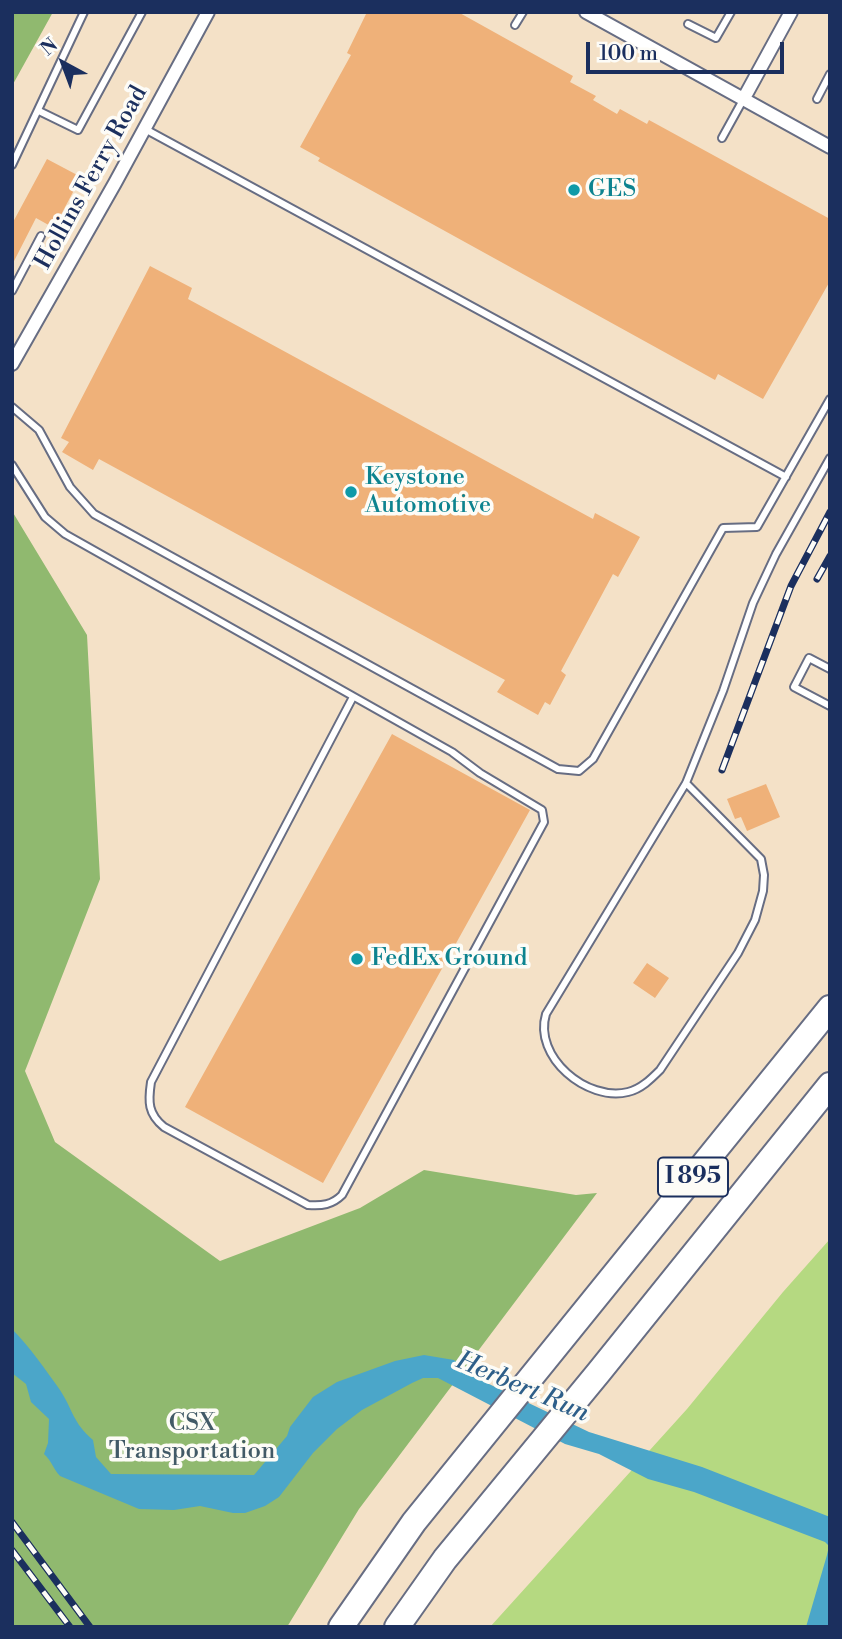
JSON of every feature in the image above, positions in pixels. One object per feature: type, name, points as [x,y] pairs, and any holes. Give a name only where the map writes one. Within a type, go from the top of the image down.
[{"type":"highway","name":"I 895","points":[[341,1627],[414,1522],[830,1008]]},
{"type":"highway","name":"I 895","points":[[397,1627],[445,1559],[830,1085]]},
{"type":"street","name":"Hollins Ferry Road","points":[[12,364],[208,12]]},
{"type":"street","points":[[586,12],[830,147]]},
{"type":"street","points":[[744,98],[792,12]]},
{"type":"lane","points":[[12,165],[84,12]]},
{"type":"lane","points":[[39,111],[78,131],[142,12]]},
{"type":"lane","points":[[515,25],[523,12]]},
{"type":"lane","points":[[688,23],[716,38],[731,12]]},
{"type":"lane","points":[[817,99],[830,74]]},
{"type":"lane","points":[[722,138],[744,98]]},
{"type":"lane","points":[[144,128],[786,477]]},
{"type":"lane","points":[[12,291],[41,236]]},
{"type":"lane","points":[[12,407],[39,430],[70,487],[94,514],[558,769],[579,771],[593,759],[723,528],[757,527],[830,399]]},
{"type":"lane","points":[[686,783],[761,859],[763,891],[755,920],[738,953],[660,1070],[649,1081],[629,1092],[599,1092],[585,1086],[556,1060],[548,1049],[542,1027],[547,1014],[686,783],[723,691],[753,603],[776,554],[830,458]]},
{"type":"lane","points":[[12,465],[45,517],[65,534],[452,752],[480,773],[542,810],[544,822],[342,1195],[335,1202],[318,1206],[308,1205],[164,1127],[151,1113],[148,1097],[151,1082],[353,697]]},
{"type":"lane","points":[[830,669],[809,657],[794,687],[830,706]]},
{"type":"green space","points":[[12,12],[53,12],[12,86]]},
{"type":"green space","name":"CSX Transportation","points":[[12,511],[87,635],[100,879],[25,1071],[55,1142],[220,1261],[360,1208],[424,1170],[576,1195],[597,1193],[359,1509],[287,1627],[12,1627]]},
{"type":"green space","points":[[830,1239],[830,1627],[490,1627],[687,1409]]},
{"type":"water","points":[[12,1329],[60,1390],[77,1422],[93,1440],[96,1457],[111,1474],[254,1475],[287,1436],[290,1427],[313,1397],[337,1382],[395,1361],[424,1355],[454,1360],[489,1384],[589,1432],[702,1467],[830,1517],[830,1627],[806,1627],[827,1555],[829,1546],[825,1542],[694,1492],[648,1479],[599,1454],[565,1444],[438,1378],[423,1378],[362,1410],[337,1429],[313,1453],[279,1497],[265,1506],[245,1513],[200,1506],[174,1510],[139,1509],[60,1476],[44,1454],[48,1443],[49,1419],[31,1402],[26,1384],[12,1373]]},
{"type":"building","name":"GES","points":[[367,12],[458,12],[573,76],[570,82],[596,96],[593,100],[617,114],[620,109],[647,124],[649,120],[830,219],[830,281],[763,399],[718,374],[715,380],[318,161],[320,158],[300,147],[351,55],[347,53]]},
{"type":"building","points":[[47,159],[81,177],[54,228],[36,218],[12,265],[12,224]]},
{"type":"building","name":"Keystone Automotive","points":[[150,266],[192,288],[188,299],[593,519],[595,513],[640,537],[618,577],[613,574],[561,671],[566,675],[550,705],[545,702],[538,715],[497,692],[505,680],[99,459],[93,470],[62,452],[69,442],[61,438]]},
{"type":"building","name":"FedEx Ground","points":[[392,734],[530,810],[323,1183],[185,1107]]},
{"type":"building","points":[[766,784],[780,817],[747,831],[741,817],[735,819],[727,799]]},
{"type":"building","points":[[647,963],[669,978],[655,998],[633,983]]},
{"type":"railway","points":[[722,770],[791,586],[830,512]]},
{"type":"railway","points":[[817,579],[830,556]]},
{"type":"railway","points":[[12,1522],[90,1627]]},
{"type":"railway","points":[[12,1550],[70,1627]]},
{"type":"place","name":"GES","points":[[574,190]]},
{"type":"place","name":"Keystone Automotive","points":[[351,492]]},
{"type":"place","name":"FedEx Ground","points":[[357,959]]},
{"type":"water label","name":"Herbert Run","points":[[522,1388]]}]
